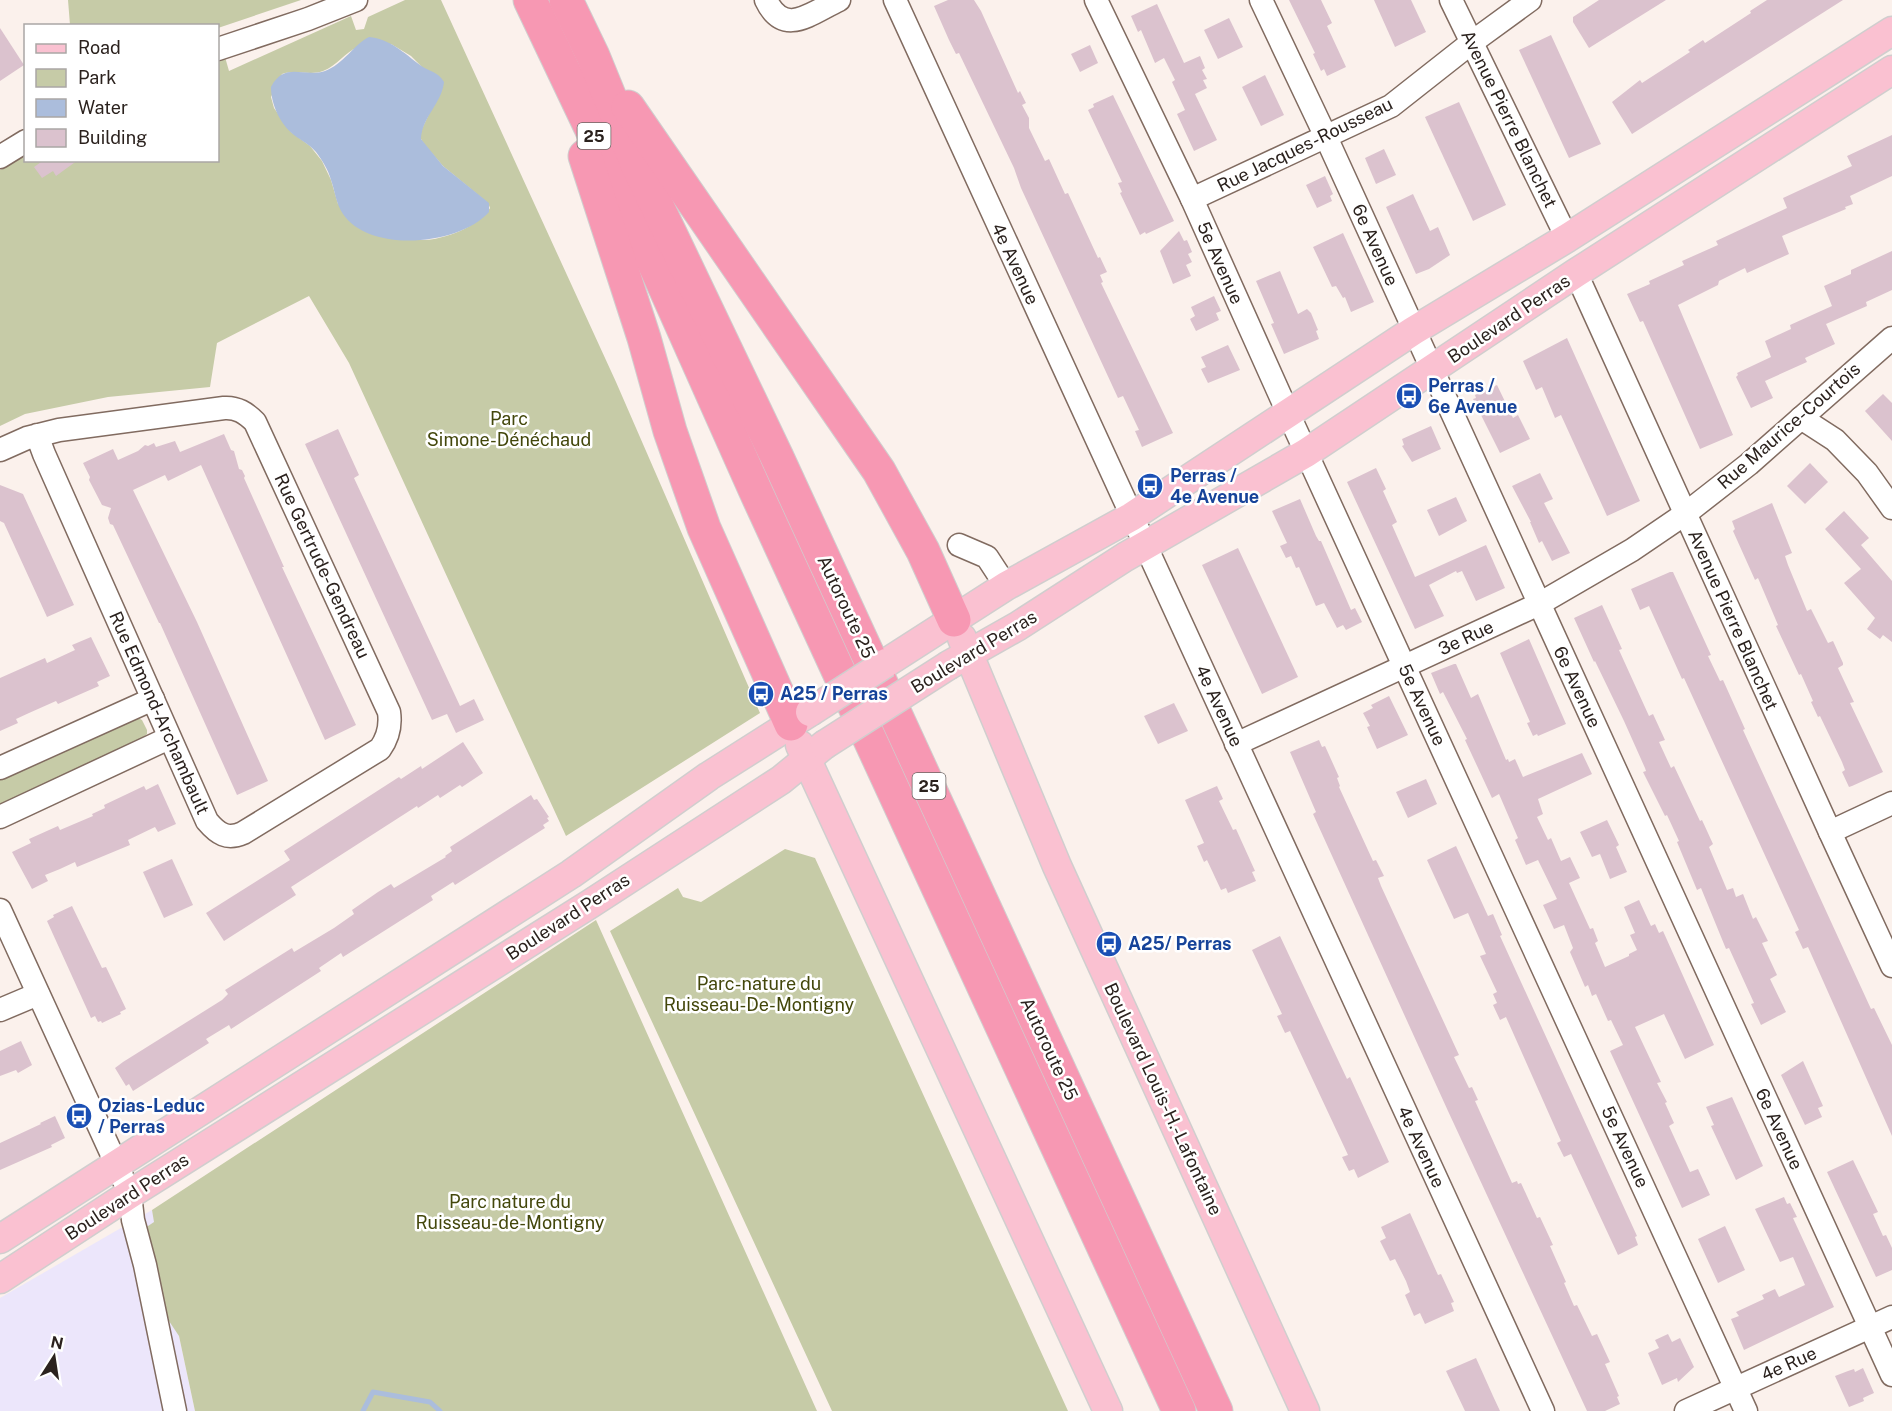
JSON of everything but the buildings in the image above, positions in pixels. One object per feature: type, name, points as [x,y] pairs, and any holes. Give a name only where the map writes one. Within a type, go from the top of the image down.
[{"type":"highway","name":"Autoroute 25","points":[[530,0],[637,225],[756,492],[1179,1411]]},
{"type":"highway","name":"Autoroute 25","points":[[566,0],[593,56],[637,164],[796,498],[1216,1411]]},
{"type":"highway","points":[[552,48],[687,481],[714,553],[800,718]]},
{"type":"highway","points":[[593,56],[879,471],[910,526],[946,625]]},
{"type":"main road","name":"Boulevard Perras","points":[[0,1239],[578,870],[709,776],[1006,586],[1131,517],[1413,331],[1567,238],[1892,31]]},
{"type":"main road","name":"Boulevard Perras","points":[[0,1279],[130,1194],[590,904],[781,780],[816,753],[959,660],[1018,626],[1125,557],[1306,453],[1576,273],[1892,70]]},
{"type":"main road","name":"Boulevard Louis-H.-Lafontaine","points":[[946,625],[959,660],[1062,877],[1305,1411]]},
{"type":"main road","points":[[800,718],[816,753],[843,834],[1108,1411]]},
{"type":"street","points":[[219,49],[309,19],[356,0]]},
{"type":"street","points":[[766,0],[771,11],[781,20],[795,21],[839,0]]},
{"type":"street","name":"4e Avenue","points":[[895,0],[1542,1411]]},
{"type":"street","name":"5e Avenue","points":[[1096,0],[1192,199],[1306,453],[1746,1411]]},
{"type":"street","name":"6e Avenue","points":[[1261,0],[1326,136],[1413,331],[1892,1375]]},
{"type":"street","name":"Avenue Pierre Blanchet","points":[[1451,0],[1567,238]]},
{"type":"street","name":"Rue Jacques-Rousseau","points":[[1192,199],[1391,106],[1530,0]]},
{"type":"street","points":[[0,157],[24,142]]},
{"type":"street","name":"Avenue Pierre Blanchet","points":[[1576,273],[1892,966]]},
{"type":"street","name":"Rue Maurice-Courtois","points":[[1685,514],[1749,464],[1892,338]]},
{"type":"street","name":"Rue Gertrude-Gendreau","points":[[37,435],[74,427],[170,413],[224,408],[236,409],[246,414],[255,422],[389,712],[391,722],[388,733]]},
{"type":"street","points":[[1801,418],[1835,440],[1867,473],[1892,508]]},
{"type":"street","points":[[0,450],[37,435]]},
{"type":"street","name":"Rue Edmond-Archambault","points":[[37,435],[169,738],[207,821],[215,831],[224,836],[234,837],[243,833],[380,749],[388,733]]},
{"type":"street","name":"3e Rue","points":[[1236,744],[1539,604],[1632,550],[1685,514]]},
{"type":"street","points":[[959,544],[987,557],[1006,586]]},
{"type":"street","points":[[0,768],[153,699]]},
{"type":"street","points":[[0,817],[169,738]]},
{"type":"street","points":[[1830,832],[1892,803]]},
{"type":"street","points":[[0,910],[130,1194],[133,1220],[145,1265],[175,1411]]},
{"type":"street","points":[[0,1010],[38,994]]},
{"type":"street","name":"4e Rue","points":[[1686,1411],[1892,1317]]},
{"type":"shaded area","points":[[152,1210],[195,1411],[0,1411],[0,1298]]},
{"type":"green space","points":[[68,0],[301,0],[219,28],[219,24],[70,24]]},
{"type":"green space","name":"Parc Simone-Dénéchaud","points":[[405,0],[441,0],[616,382],[760,713],[566,836],[349,363],[309,296],[217,343],[210,387],[108,397],[25,414],[0,426],[0,170],[24,156],[24,162],[219,162],[219,60],[225,57],[229,71],[351,16],[356,30],[364,29],[368,17]],"holes":[[[391,44],[411,56],[422,67],[429,114],[421,131],[421,139],[443,166],[488,203],[490,208],[468,227],[429,240],[414,239],[338,204],[331,180],[322,161],[310,146],[291,132],[274,108],[271,97],[282,74],[323,71],[358,47]]]},
{"type":"green space","points":[[136,717],[142,720],[147,730],[147,734],[142,738],[0,804],[0,779]]},
{"type":"green space","name":"Parc-nature du Ruisseau-De-Montigny","points":[[785,849],[815,858],[1068,1411],[832,1411],[610,931],[678,888],[683,897],[701,902]]},
{"type":"green space","name":"Parc nature du Ruisseau-de-Montigny","points":[[596,920],[817,1411],[195,1411],[179,1336],[169,1321],[145,1228],[154,1222],[152,1210]]},
{"type":"water","points":[[369,37],[377,38],[396,47],[439,76],[444,82],[440,97],[422,131],[421,139],[443,166],[489,203],[489,212],[476,223],[458,232],[437,238],[415,240],[393,240],[373,235],[356,227],[343,214],[337,202],[325,165],[311,147],[294,135],[281,119],[271,93],[271,87],[276,79],[288,72],[317,73],[332,68]]},
{"type":"waterway","points":[[363,1411],[373,1392],[430,1402],[440,1411]]},
{"type":"place","name":"Perras / 6e Avenue","points":[[1409,396]]},
{"type":"place","name":"Perras / 4e Avenue","points":[[1150,486]]},
{"type":"place","name":"A25 / Perras","points":[[761,694]]},
{"type":"place","name":"A25/ Perras","points":[[1109,944]]},
{"type":"place","name":"Ozias-Leduc / Perras","points":[[79,1116]]}]
